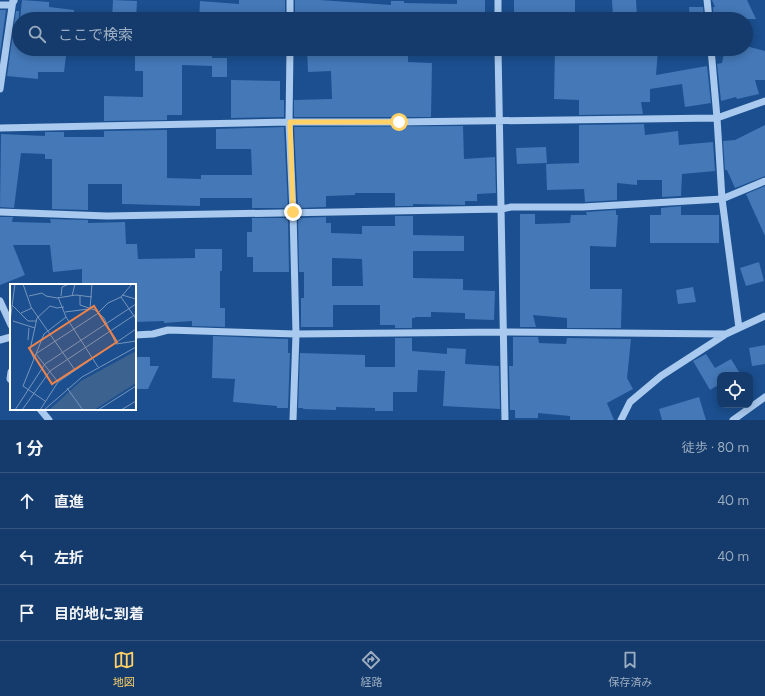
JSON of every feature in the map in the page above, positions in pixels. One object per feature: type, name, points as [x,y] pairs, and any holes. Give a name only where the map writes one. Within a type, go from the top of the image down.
[{"type":"street","points":[[290,0],[290,12]]},
{"type":"street","points":[[498,0],[498,12]]},
{"type":"street","points":[[707,0],[708,12]]},
{"type":"street","points":[[0,5],[13,2],[0,89]]},
{"type":"street","points":[[290,56],[290,122],[296,334],[293,420]]},
{"type":"street","points":[[498,56],[505,420]]},
{"type":"street","points":[[713,56],[718,118],[722,199],[739,328]]},
{"type":"street","points":[[0,128],[290,122],[718,118],[765,100]]},
{"type":"street","points":[[0,212],[107,216],[502,210],[511,207],[583,207],[722,199],[765,181]]},
{"type":"street","points":[[0,301],[10,323]]},
{"type":"street","points":[[621,420],[630,402],[661,376],[726,334],[765,316]]},
{"type":"street","points":[[136,335],[153,334],[168,330],[296,334],[503,332],[726,334]]},
{"type":"street","points":[[0,340],[10,337]]},
{"type":"street","points":[[733,420],[765,397]]},
{"type":"street","points":[[41,410],[47,419],[55,420]]},
{"type":"building","points":[[22,0],[49,2],[49,7],[74,10],[74,12],[21,12]]},
{"type":"building","points":[[113,0],[137,1],[136,12],[112,12]]},
{"type":"building","points":[[239,0],[285,0],[285,12],[199,12],[200,1],[239,4]]},
{"type":"building","points":[[295,0],[320,0],[391,5],[391,1],[404,1],[404,3],[457,4],[457,0],[485,0],[485,12],[295,12]]},
{"type":"building","points":[[514,0],[575,0],[575,12],[514,12]]},
{"type":"building","points":[[612,0],[636,0],[637,12],[613,12]]},
{"type":"building","points":[[712,0],[747,0],[753,12],[713,12],[713,7],[715,7]]},
{"type":"building","points":[[689,7],[703,7],[703,12],[689,12]]},
{"type":"building","points":[[0,10],[6,10],[0,54]]},
{"type":"building","points":[[12,40],[12,56],[66,56],[64,72],[38,72],[38,79],[7,76]]},
{"type":"building","points":[[753,48],[765,51],[765,80],[755,80],[759,94],[737,99],[736,97],[721,101],[717,64],[722,63],[724,56],[753,56]]},
{"type":"building","points":[[135,56],[212,56],[212,58],[227,58],[227,77],[212,77],[212,66],[182,65],[182,115],[167,115],[167,120],[104,121],[104,96],[143,97],[143,71],[135,71]]},
{"type":"building","points":[[307,56],[408,56],[408,62],[432,63],[431,117],[294,117],[294,100],[332,99],[331,71],[308,72]]},
{"type":"building","points":[[555,56],[658,56],[656,75],[707,66],[711,103],[685,107],[682,84],[650,89],[650,102],[641,102],[643,114],[579,115],[579,100],[554,99]]},
{"type":"building","points":[[231,80],[280,81],[280,100],[284,100],[284,117],[231,118]]},
{"type":"building","points":[[644,124],[645,135],[678,131],[679,145],[713,142],[715,171],[682,174],[681,196],[662,197],[662,180],[637,180],[637,185],[617,183],[617,200],[585,202],[584,189],[547,190],[546,164],[579,163],[579,125]]},
{"type":"building","points":[[765,125],[765,176],[735,188],[727,170],[725,170],[723,141],[735,140]]},
{"type":"building","points":[[463,126],[464,159],[495,157],[496,193],[477,194],[477,201],[465,201],[465,205],[413,204],[413,206],[395,206],[395,193],[355,193],[355,195],[326,196],[326,207],[298,208],[294,127]]},
{"type":"building","points":[[284,127],[288,208],[252,208],[252,198],[200,198],[200,206],[122,204],[122,184],[88,184],[88,210],[52,209],[52,159],[45,159],[45,154],[21,153],[14,208],[0,207],[1,134],[45,136],[45,132],[64,132],[64,137],[104,137],[104,131],[167,130],[167,178],[201,179],[201,175],[252,175],[251,149],[216,149],[216,129]]},
{"type":"building","points":[[546,147],[547,163],[517,164],[516,148]]},
{"type":"building","points":[[765,186],[765,236],[746,194]]},
{"type":"building","points":[[681,206],[681,215],[719,215],[719,243],[650,243],[650,215],[661,215],[661,208]]},
{"type":"building","points":[[616,210],[616,215],[618,215],[616,247],[590,246],[590,289],[622,289],[621,328],[567,328],[567,318],[533,315],[536,327],[520,327],[520,214],[535,214],[535,224],[570,223],[571,215],[587,215],[586,212]]},
{"type":"building","points":[[395,216],[413,216],[413,235],[464,236],[464,251],[413,251],[413,278],[463,279],[463,290],[495,291],[494,320],[465,319],[465,313],[431,312],[431,317],[412,318],[412,328],[395,328],[395,325],[380,325],[380,305],[333,305],[333,327],[301,327],[301,298],[304,298],[304,272],[299,272],[298,218],[326,217],[326,223],[331,223],[331,233],[362,234],[362,226],[395,226]],"holes":[[[332,258],[362,259],[363,286],[332,286]]]},
{"type":"building","points":[[0,217],[13,217],[12,222],[51,223],[50,219],[88,220],[88,223],[125,222],[126,244],[137,244],[138,259],[195,258],[195,249],[222,249],[222,271],[220,271],[220,308],[225,308],[225,327],[192,326],[192,321],[164,323],[164,321],[136,322],[136,284],[82,284],[82,269],[53,272],[50,245],[13,245],[25,275],[0,285]]},
{"type":"building","points":[[252,218],[288,218],[289,272],[253,272],[253,257],[247,257],[247,232],[252,232]]},
{"type":"building","points":[[759,262],[764,281],[746,286],[740,268]]},
{"type":"building","points":[[693,287],[696,302],[678,304],[676,290]]},
{"type":"building","points":[[213,336],[288,339],[288,353],[290,353],[288,408],[233,402],[235,379],[212,378]]},
{"type":"building","points":[[513,337],[538,337],[539,343],[566,344],[567,338],[631,339],[627,378],[633,389],[607,403],[614,420],[570,420],[570,416],[538,413],[538,418],[515,418],[515,410],[510,410],[509,366],[513,366]]},
{"type":"building","points":[[395,338],[412,338],[412,351],[447,354],[447,348],[466,349],[465,364],[499,366],[500,409],[443,406],[445,371],[418,370],[417,392],[393,392],[393,411],[375,411],[375,408],[336,407],[336,410],[298,408],[300,353],[365,355],[365,367],[395,367]]},
{"type":"building","points":[[765,345],[765,364],[752,366],[749,348]]},
{"type":"building","points":[[706,354],[715,368],[731,359],[739,372],[717,372],[717,386],[710,390],[693,361]]},
{"type":"building","points":[[136,357],[150,357],[150,366],[159,366],[148,389],[136,389]]},
{"type":"building","points":[[699,397],[706,420],[662,420],[659,409]]},
{"type":"route","points":[[293,212],[290,122],[399,122]]}]
